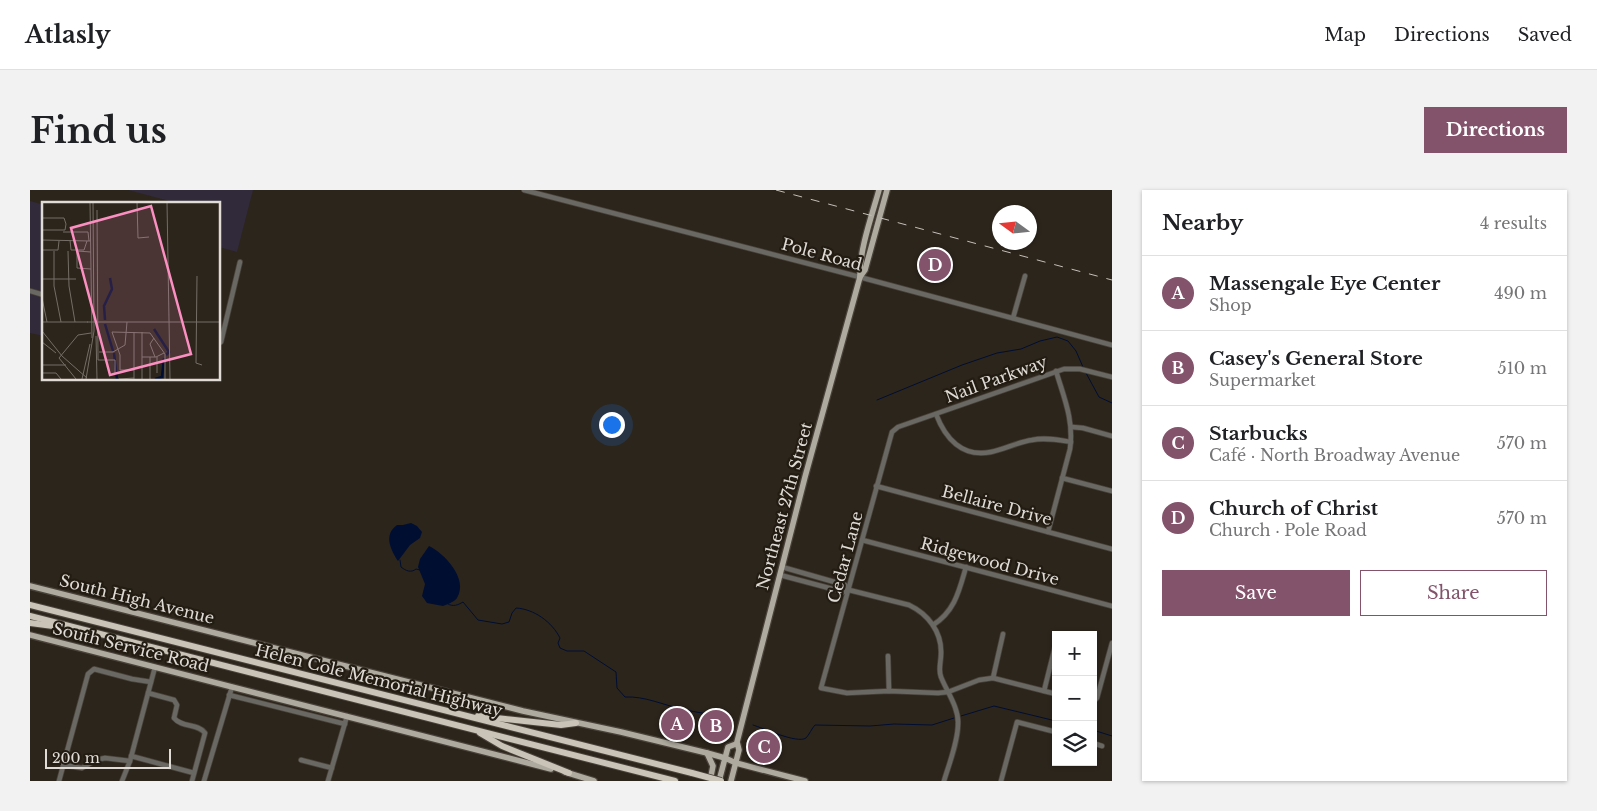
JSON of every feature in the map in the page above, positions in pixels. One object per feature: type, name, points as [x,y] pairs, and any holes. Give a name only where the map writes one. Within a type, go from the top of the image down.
[{"type":"highway","name":"Helen Cole Memorial Highway","points":[[30,606],[720,781]]},
{"type":"highway","name":"Helen Cole Memorial Highway","points":[[30,616],[675,781]]},
{"type":"highway","points":[[30,623],[84,630]]},
{"type":"highway","points":[[462,716],[561,725],[576,723]]},
{"type":"highway","points":[[472,729],[502,746],[569,773]]},
{"type":"main road","name":"Northeast 27th Street","points":[[860,277],[859,268],[880,190]]},
{"type":"main road","name":"Northeast 27th Street","points":[[736,763],[740,750],[736,744],[782,567],[860,277],[865,270],[886,190]]},
{"type":"main road","name":"South High Avenue","points":[[30,586],[522,711],[707,753],[736,763],[805,781]]},
{"type":"main road","name":"South Service Road","points":[[30,636],[569,773],[594,781]]},
{"type":"main road","name":"Northeast 27th Street","points":[[725,758],[728,747],[736,744]]},
{"type":"main road","points":[[707,753],[713,766],[710,781]]},
{"type":"main road","points":[[720,781],[725,758]]},
{"type":"main road","points":[[732,781],[736,763]]},
{"type":"street","name":"Pole Road","points":[[524,190],[860,277],[1112,345]]},
{"type":"street","points":[[220,342],[240,262]]},
{"type":"street","points":[[1013,318],[1025,276]]},
{"type":"street","name":"Nail Parkway","points":[[892,432],[898,427],[1064,369],[1093,371],[1112,377]]},
{"type":"street","points":[[1048,532],[1071,442],[1072,427],[1056,372]]},
{"type":"street","points":[[936,414],[948,438],[957,446],[972,452],[992,452],[1036,439],[1071,442]]},
{"type":"street","points":[[1072,427],[1112,436]]},
{"type":"street","name":"Cedar Lane","points":[[889,691],[847,692],[821,688],[892,432]]},
{"type":"street","points":[[1062,478],[1112,491]]},
{"type":"street","name":"Bellaire Drive","points":[[876,486],[1112,549]]},
{"type":"street","name":"Ridgewood Drive","points":[[862,540],[1112,606]]},
{"type":"street","points":[[782,567],[846,585],[849,590]]},
{"type":"street","points":[[933,625],[947,615],[956,602],[966,567]]},
{"type":"street","points":[[780,575],[844,592],[849,590],[913,607],[933,625],[941,647],[940,673],[958,723],[944,781]]},
{"type":"street","points":[[992,678],[1003,634]]},
{"type":"street","points":[[1097,698],[1112,642]]},
{"type":"street","points":[[888,656],[889,691],[933,694],[948,692],[980,680],[992,678],[1052,693]]},
{"type":"street","points":[[1044,691],[1052,659]]},
{"type":"street","points":[[122,781],[130,759],[155,667]]},
{"type":"street","points":[[58,781],[86,679],[91,670],[94,669],[151,682]]},
{"type":"street","points":[[204,781],[229,695],[229,686]]},
{"type":"street","points":[[148,693],[174,700],[177,705],[174,718],[178,722],[202,729],[205,733],[192,781]]},
{"type":"street","points":[[229,695],[345,724]]},
{"type":"street","points":[[328,781],[347,716]]},
{"type":"street","points":[[1001,781],[1017,722],[1052,731]]},
{"type":"street","points":[[1097,744],[1102,746]]},
{"type":"street","points":[[63,766],[82,768],[96,760],[105,758],[130,759],[194,774]]},
{"type":"street","points":[[301,760],[332,768]]},
{"type":"shaded area","points":[[128,190],[253,190],[237,252],[220,247],[220,202],[173,202]]},
{"type":"shaded area","points":[[30,201],[42,204],[42,336],[30,333]]},
{"type":"water","points":[[411,523],[422,532],[420,538],[410,545],[398,561],[391,547],[390,533],[397,525]]},
{"type":"water","points":[[429,546],[448,561],[460,583],[460,591],[457,598],[443,606],[427,603],[422,596],[425,584],[418,567],[420,559]]},
{"type":"waterway","points":[[877,400],[962,365],[997,353],[1021,349],[1040,341],[1057,337],[1068,341],[1076,351],[1083,367]]},
{"type":"waterway","points":[[1086,373],[1099,397],[1112,403]]},
{"type":"waterway","points":[[400,560],[401,567],[405,570],[420,570]]},
{"type":"waterway","points":[[448,604],[456,605],[463,602],[478,620],[502,624],[509,622],[516,608],[529,611],[542,617],[557,632],[560,638],[558,643],[560,648],[567,651],[584,651],[616,672],[617,688],[625,697],[647,699],[728,718]]},
{"type":"waterway","points":[[961,716],[994,706],[1052,720]]},
{"type":"waterway","points":[[753,725],[788,737],[802,739],[806,738],[815,725],[932,725],[954,718]]},
{"type":"waterway","points":[[1097,731],[1112,736]]},
{"type":"railway","points":[[776,190],[1112,280]]},
{"type":"place","name":"Church of Christ","points":[[935,265]]},
{"type":"place","name":"Massengale Eye Center","points":[[677,724]]},
{"type":"place","name":"Casey's General Store","points":[[716,726]]},
{"type":"place","name":"Starbucks","points":[[764,747]]}]
